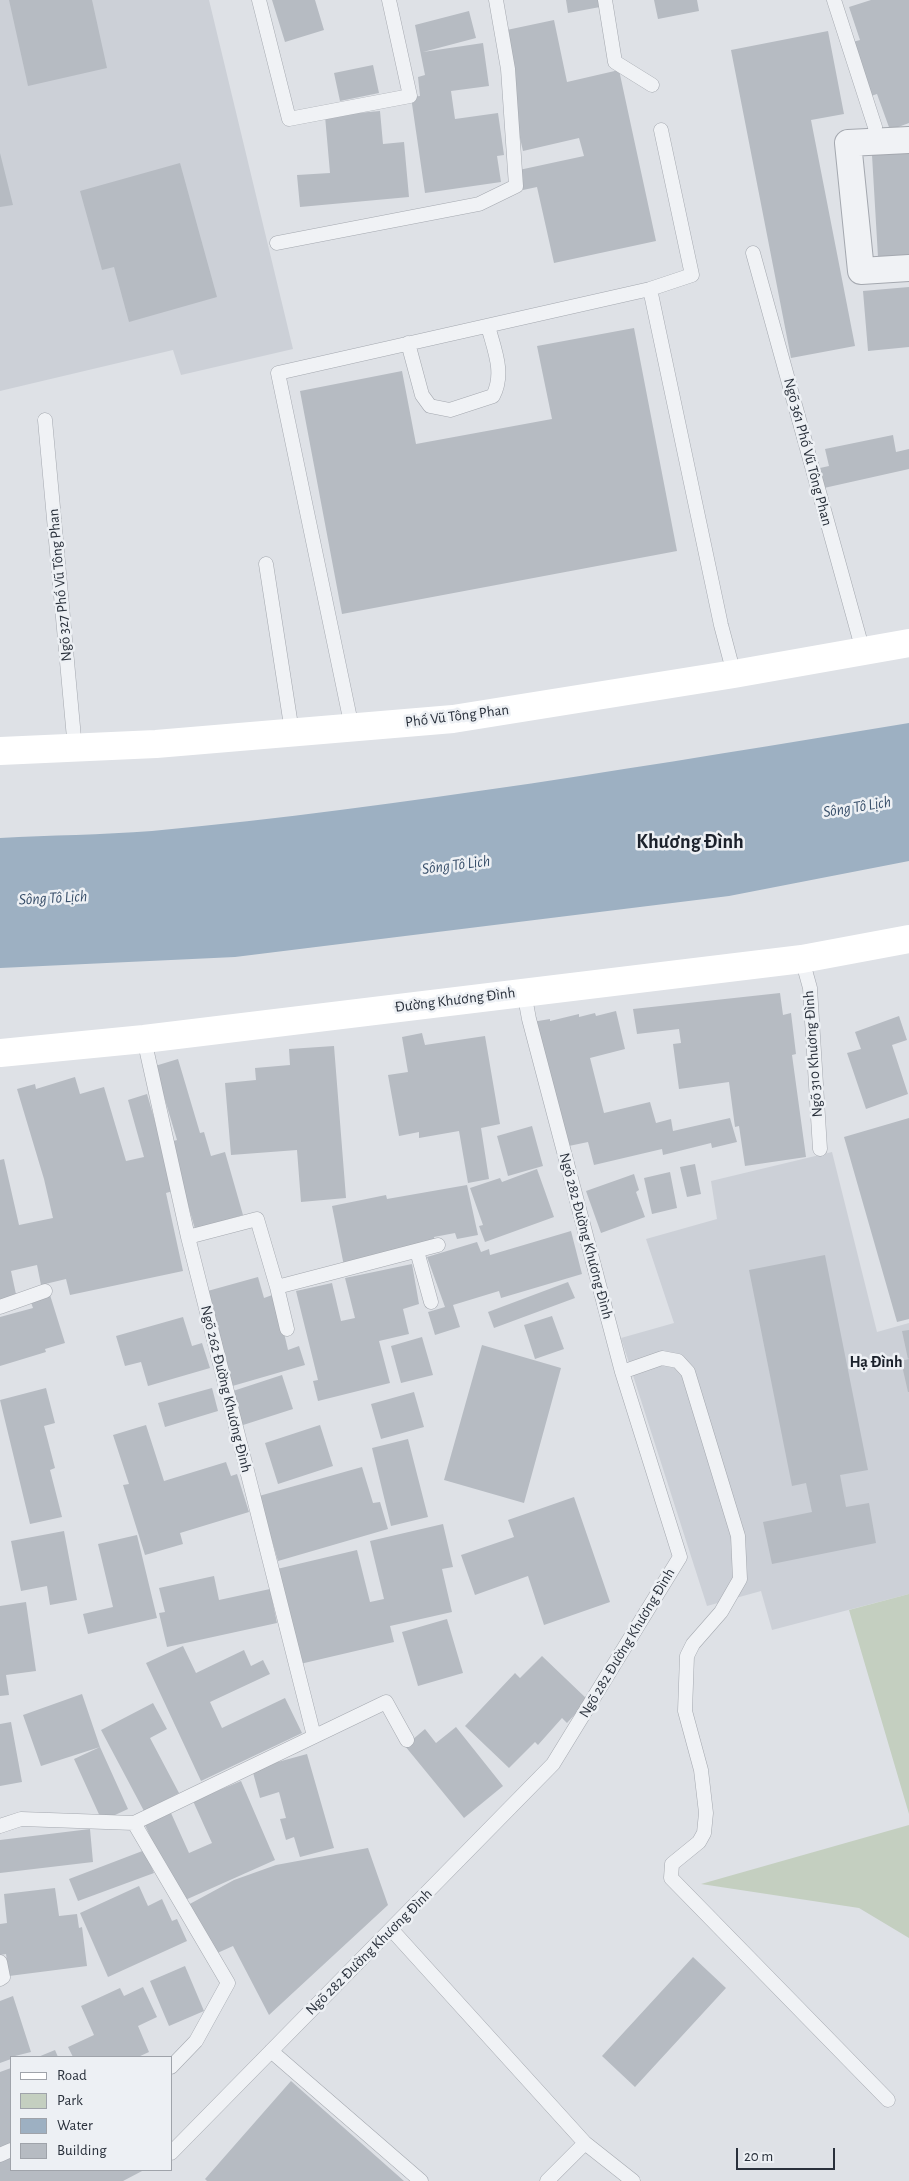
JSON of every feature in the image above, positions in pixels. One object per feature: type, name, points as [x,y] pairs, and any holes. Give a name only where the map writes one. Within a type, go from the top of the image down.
[{"type":"main road","name":"Phố Vũ Tông Phan","points":[[0,751],[156,744],[453,719],[734,674],[909,643]]},
{"type":"main road","name":"Đường Khương Đình","points":[[0,1053],[144,1039],[802,959],[909,938]]},
{"type":"street","points":[[909,140],[848,143],[861,271],[909,268]]},
{"type":"lane","points":[[259,0],[289,119],[410,96],[389,0]]},
{"type":"lane","points":[[277,242],[479,204],[516,186],[508,69],[496,0]]},
{"type":"lane","points":[[605,0],[615,62],[652,84]]},
{"type":"lane","points":[[834,0],[875,127]]},
{"type":"lane","points":[[352,728],[278,373],[650,289],[692,275],[660,130]]},
{"type":"lane","name":"Ngõ 361 Phố Vũ Tông Phan","points":[[753,253],[863,651]]},
{"type":"lane","points":[[650,289],[721,625],[734,674]]},
{"type":"lane","points":[[408,343],[422,394],[430,406],[450,410],[494,396],[498,386],[499,367],[488,326]]},
{"type":"lane","name":"Ngõ 327 Phố Vũ Tông Phan","points":[[45,420],[75,749]]},
{"type":"lane","points":[[266,564],[292,732]]},
{"type":"lane","name":"Ngõ 310 Khương Đình","points":[[802,959],[810,988],[820,1149]]},
{"type":"lane","name":"Ngõ 282 Đường Khương Đình","points":[[172,2152],[553,1764],[680,1557],[622,1372],[529,1019],[524,992]]},
{"type":"lane","name":"Ngõ 262 Đường Khương Đình","points":[[144,1039],[188,1237],[314,1736]]},
{"type":"lane","points":[[188,1237],[257,1219],[287,1329]]},
{"type":"lane","points":[[277,1287],[438,1245]]},
{"type":"lane","points":[[417,1251],[431,1302]]},
{"type":"lane","points":[[0,1307],[45,1291]]},
{"type":"lane","points":[[622,1372],[662,1358],[678,1361],[688,1372],[738,1536],[740,1580],[722,1612],[693,1644],[687,1656],[685,1711],[701,1770],[706,1813],[704,1833],[699,1842],[672,1864],[671,1878],[888,2100]]},
{"type":"lane","points":[[0,1826],[21,1820],[134,1823],[386,1702],[407,1740]]},
{"type":"lane","points":[[134,1823],[228,1983],[196,2041],[172,2066]]},
{"type":"lane","points":[[391,1929],[585,2143],[632,2181]]},
{"type":"lane","points":[[0,1962],[3,1977],[0,1979]]},
{"type":"lane","points":[[271,2052],[420,2181]]},
{"type":"lane","points":[[547,2181],[585,2143]]},
{"type":"shaded area","points":[[0,0],[209,0],[293,349],[181,375],[173,350],[0,391]]},
{"type":"shaded area","points":[[832,1152],[877,1332],[909,1323],[909,1594],[772,1630],[761,1591],[707,1606],[621,1338],[674,1323],[646,1239],[717,1219],[711,1181]]},
{"type":"green space","points":[[909,1594],[909,1814],[849,1610]]},
{"type":"green space","points":[[909,1825],[909,1938],[859,1908],[701,1884]]},
{"type":"water","name":"Sông Tô Lịch","points":[[909,723],[909,861],[729,896],[235,957],[0,968],[0,838],[152,831],[342,810],[720,754]]},
{"type":"building","points":[[9,0],[92,0],[107,68],[28,86]]},
{"type":"building","points":[[272,0],[315,0],[324,30],[285,42]]},
{"type":"building","points":[[566,0],[599,0],[600,7],[568,13]]},
{"type":"building","points":[[654,0],[697,0],[699,11],[658,19]]},
{"type":"building","points":[[871,0],[909,0],[909,123],[890,130],[877,94],[868,97],[849,43],[860,40],[849,7]]},
{"type":"building","points":[[469,11],[476,38],[423,52],[483,43],[489,86],[451,91],[455,119],[498,113],[504,155],[497,156],[501,182],[425,193],[411,97],[420,96],[418,77],[425,75],[415,25]]},
{"type":"building","points":[[554,20],[567,82],[619,70],[656,241],[554,263],[537,187],[523,190],[519,170],[584,156],[579,138],[523,151],[510,94],[502,31]]},
{"type":"building","points":[[828,31],[844,114],[811,120],[855,346],[791,358],[731,50]]},
{"type":"building","points":[[373,65],[379,93],[340,101],[334,73]]},
{"type":"building","points":[[380,111],[383,144],[404,142],[409,197],[300,207],[297,175],[330,173],[325,116]]},
{"type":"building","points":[[0,153],[13,205],[0,207]]},
{"type":"building","points":[[909,153],[909,256],[878,257],[872,155]]},
{"type":"building","points":[[180,163],[217,297],[129,322],[114,267],[102,270],[80,191]]},
{"type":"building","points":[[909,287],[909,347],[868,351],[863,291]]},
{"type":"building","points":[[634,328],[677,551],[342,614],[300,391],[402,371],[416,444],[552,419],[537,346]]},
{"type":"building","points":[[893,435],[896,452],[909,449],[909,469],[824,488],[820,468],[829,466],[825,449]]},
{"type":"building","points":[[780,993],[783,1015],[791,1013],[796,1054],[792,1055],[806,1157],[745,1166],[739,1126],[735,1127],[729,1082],[679,1089],[673,1044],[681,1043],[679,1029],[637,1034],[633,1009]]},
{"type":"building","points":[[616,1011],[625,1049],[590,1058],[604,1113],[650,1102],[656,1123],[671,1119],[673,1131],[730,1118],[737,1142],[712,1148],[711,1143],[663,1155],[662,1149],[594,1165],[588,1142],[564,1147],[532,1022],[550,1019],[550,1021],[579,1014],[579,1017],[595,1013],[596,1016]]},
{"type":"building","points":[[899,1016],[907,1040],[892,1045],[908,1094],[866,1109],[847,1053],[861,1049],[855,1032]]},
{"type":"building","points":[[422,1033],[425,1045],[485,1036],[500,1124],[481,1128],[489,1179],[468,1183],[459,1131],[419,1138],[419,1132],[399,1136],[388,1075],[408,1072],[402,1037]]},
{"type":"building","points":[[334,1046],[346,1198],[301,1202],[297,1150],[231,1155],[225,1083],[256,1080],[255,1068],[290,1065],[289,1049]]},
{"type":"building","points":[[178,1059],[200,1133],[204,1132],[211,1156],[225,1152],[243,1215],[195,1229],[170,1142],[177,1140],[155,1066]]},
{"type":"building","points":[[75,1077],[80,1094],[104,1087],[126,1161],[144,1157],[128,1100],[147,1094],[173,1191],[166,1193],[183,1271],[70,1295],[66,1279],[41,1285],[37,1265],[11,1271],[17,1299],[0,1303],[0,1160],[4,1159],[19,1225],[53,1218],[44,1179],[17,1089],[35,1084],[36,1089]]},
{"type":"building","points":[[909,1118],[909,1319],[897,1322],[844,1137]]},
{"type":"building","points":[[532,1126],[543,1166],[508,1176],[497,1136]]},
{"type":"building","points":[[695,1164],[701,1194],[687,1197],[680,1167]]},
{"type":"building","points":[[537,1169],[554,1217],[485,1242],[479,1226],[483,1225],[470,1188],[500,1178],[502,1182]]},
{"type":"building","points":[[670,1172],[677,1208],[652,1214],[644,1178]]},
{"type":"building","points":[[634,1174],[639,1190],[636,1192],[645,1217],[601,1233],[586,1191]]},
{"type":"building","points":[[467,1185],[478,1235],[457,1239],[455,1233],[434,1237],[435,1244],[344,1266],[332,1206],[386,1195],[387,1199]]},
{"type":"building","points":[[571,1231],[582,1274],[501,1298],[499,1291],[453,1305],[460,1327],[435,1335],[428,1312],[445,1307],[427,1257],[477,1242],[481,1252],[489,1249],[490,1255]]},
{"type":"building","points":[[825,1255],[868,1470],[840,1475],[846,1507],[869,1503],[876,1543],[772,1564],[763,1522],[812,1512],[806,1483],[792,1486],[749,1270]]},
{"type":"building","points":[[412,1264],[419,1304],[403,1309],[409,1334],[379,1341],[390,1383],[318,1401],[313,1381],[318,1380],[296,1291],[332,1283],[341,1321],[355,1318],[345,1278]]},
{"type":"building","points":[[258,1277],[264,1298],[275,1294],[288,1350],[299,1346],[305,1365],[229,1387],[204,1292]]},
{"type":"building","points":[[568,1282],[575,1298],[494,1328],[488,1312]]},
{"type":"building","points":[[50,1295],[65,1343],[45,1349],[46,1352],[0,1366],[0,1317],[33,1308],[31,1302]]},
{"type":"building","points":[[552,1316],[564,1349],[535,1359],[524,1325]]},
{"type":"building","points":[[183,1317],[192,1346],[202,1343],[210,1368],[148,1386],[141,1362],[125,1366],[116,1336]]},
{"type":"building","points":[[909,1330],[909,1358],[908,1359],[902,1331]]},
{"type":"building","points":[[422,1337],[433,1375],[401,1383],[391,1346]]},
{"type":"building","points":[[482,1345],[561,1368],[524,1503],[444,1480]]},
{"type":"building","points":[[909,1359],[909,1392],[908,1392],[901,1361]]},
{"type":"building","points":[[282,1375],[293,1409],[240,1426],[230,1392]]},
{"type":"building","points":[[46,1388],[55,1423],[44,1426],[55,1468],[50,1470],[62,1517],[30,1524],[0,1400]]},
{"type":"building","points":[[212,1388],[218,1411],[165,1427],[158,1403]]},
{"type":"building","points":[[414,1392],[424,1427],[381,1439],[371,1404]]},
{"type":"building","points":[[146,1425],[164,1481],[226,1462],[231,1476],[237,1474],[249,1512],[180,1533],[183,1544],[145,1555],[123,1485],[129,1484],[113,1435]]},
{"type":"building","points":[[320,1425],[333,1466],[278,1484],[265,1443]]},
{"type":"building","points":[[408,1439],[428,1517],[391,1526],[372,1448]]},
{"type":"building","points":[[362,1467],[373,1503],[380,1502],[388,1529],[278,1561],[259,1496]]},
{"type":"building","points":[[574,1497],[610,1602],[544,1625],[528,1576],[475,1595],[461,1555],[514,1537],[508,1520]]},
{"type":"building","points":[[443,1524],[453,1567],[442,1569],[452,1612],[390,1626],[394,1642],[300,1664],[277,1569],[357,1550],[370,1602],[384,1599],[370,1541]]},
{"type":"building","points":[[64,1531],[77,1600],[50,1605],[47,1586],[21,1591],[11,1541]]},
{"type":"building","points":[[137,1535],[157,1618],[88,1634],[83,1614],[113,1607],[98,1544]]},
{"type":"building","points":[[214,1576],[219,1600],[270,1589],[277,1623],[167,1647],[159,1613],[165,1612],[159,1588]]},
{"type":"building","points":[[26,1602],[36,1671],[6,1675],[9,1695],[0,1696],[0,1606]]},
{"type":"building","points":[[447,1619],[463,1673],[418,1686],[402,1632]]},
{"type":"building","points":[[183,1646],[196,1673],[244,1650],[251,1666],[263,1660],[270,1674],[210,1702],[222,1728],[285,1698],[302,1733],[201,1781],[146,1663]]},
{"type":"building","points":[[542,1656],[588,1700],[567,1723],[562,1718],[538,1745],[535,1742],[509,1768],[465,1726],[515,1673],[520,1678]]},
{"type":"building","points":[[82,1694],[100,1747],[41,1766],[23,1715]]},
{"type":"building","points":[[153,1703],[167,1729],[150,1738],[179,1793],[144,1811],[101,1730]]},
{"type":"building","points":[[11,1722],[22,1782],[0,1786],[0,1724]]},
{"type":"building","points":[[456,1727],[503,1786],[464,1818],[405,1746],[425,1729],[436,1743]]},
{"type":"building","points":[[100,1747],[128,1809],[102,1821],[74,1759]]},
{"type":"building","points":[[307,1754],[334,1848],[300,1857],[294,1837],[286,1840],[280,1819],[286,1818],[279,1792],[260,1798],[252,1769]]},
{"type":"building","points":[[241,1781],[275,1860],[183,1901],[166,1863],[163,1865],[145,1825],[171,1813],[189,1853],[212,1843],[193,1801]]},
{"type":"building","points":[[90,1829],[93,1862],[0,1873],[0,1840]]},
{"type":"building","points":[[368,1848],[388,1905],[269,2015],[233,1946],[213,1955],[186,1906],[234,1880],[276,1865]]},
{"type":"building","points":[[145,1850],[154,1873],[78,1901],[69,1879]]},
{"type":"building","points":[[139,1886],[148,1906],[162,1899],[172,1921],[177,1919],[187,1941],[108,1977],[80,1913]]},
{"type":"building","points":[[55,1888],[59,1916],[77,1914],[79,1928],[82,1927],[87,1966],[9,1976],[6,1954],[0,1955],[0,1924],[7,1923],[4,1894]]},
{"type":"building","points":[[693,1957],[726,1988],[635,2087],[602,2056]]},
{"type":"building","points":[[185,1966],[204,2011],[169,2026],[150,1981]]},
{"type":"building","points":[[143,1987],[157,2017],[138,2026],[149,2052],[140,2056],[72,2056],[68,2047],[94,2035],[81,2006],[120,1988],[124,1996]]},
{"type":"building","points":[[13,1996],[31,2052],[10,2056],[10,2059],[0,2063],[0,2001]]},
{"type":"building","points":[[55,2050],[58,2056],[40,2056]]},
{"type":"building","points":[[10,2068],[10,2146],[0,2151],[0,2072]]},
{"type":"building","points":[[291,2081],[404,2181],[207,2181],[205,2179]]},
{"type":"building","points":[[10,2156],[10,2171],[142,2171],[123,2181],[0,2181],[0,2160]]},
{"type":"district","name":"Khương Đình","points":[[690,842]]},
{"type":"district","name":"Hạ Đình","points":[[876,1362]]}]
